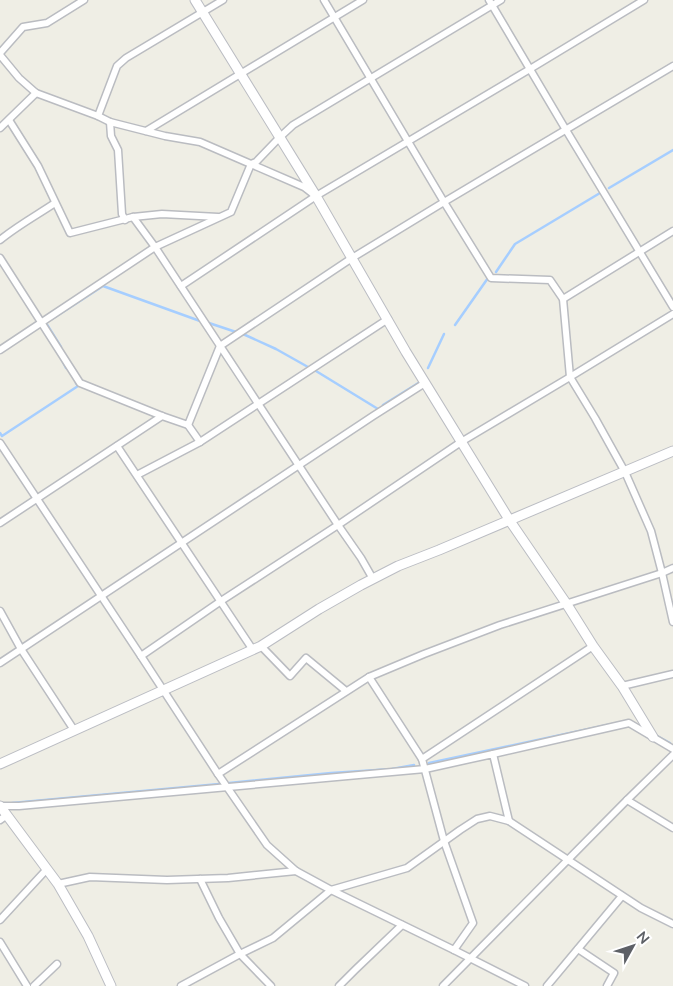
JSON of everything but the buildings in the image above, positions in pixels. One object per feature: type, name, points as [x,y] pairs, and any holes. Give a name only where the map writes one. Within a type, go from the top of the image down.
[{"type":"street","points":[[84,0],[47,23],[23,27],[0,54],[19,78],[36,93],[110,122],[200,142],[304,187],[316,196]]},
{"type":"street","points":[[196,0],[316,196],[461,442],[510,521],[593,646],[622,686],[653,737]]},
{"type":"street","points":[[98,116],[117,66],[126,58],[223,0]]},
{"type":"street","points":[[324,0],[491,278],[550,280],[563,299],[570,377],[626,472],[651,531],[673,622]]},
{"type":"street","points":[[146,131],[363,0]]},
{"type":"street","points":[[0,350],[155,247],[231,212],[251,164],[256,162],[293,125],[491,3],[501,0]]},
{"type":"street","points":[[181,286],[316,196],[530,70],[644,0]]},
{"type":"street","points":[[491,3],[673,307]]},
{"type":"street","points":[[188,425],[220,346],[352,258],[673,66]]},
{"type":"street","points":[[0,128],[36,93]]},
{"type":"street","points":[[9,120],[38,166],[70,233],[133,218],[162,214],[221,217]]},
{"type":"street","points":[[110,122],[111,136],[118,150],[122,214],[125,220]]},
{"type":"street","points":[[0,240],[55,203]]},
{"type":"street","points":[[133,218],[181,286],[373,579]]},
{"type":"street","points":[[563,299],[673,231]]},
{"type":"street","points":[[0,258],[80,383],[188,425],[200,442]]},
{"type":"street","points":[[141,656],[461,442],[673,314]]},
{"type":"street","points":[[137,475],[200,442],[388,319]]},
{"type":"street","points":[[0,663],[425,383]]},
{"type":"street","points":[[0,523],[162,416]]},
{"type":"street","points":[[0,443],[218,774],[267,845],[296,871],[454,950],[513,984],[525,986]]},
{"type":"street","points":[[117,446],[221,601],[257,648],[290,676],[306,658],[346,691]]},
{"type":"street","points":[[0,764],[257,648],[319,609],[398,566],[510,521],[673,451]]},
{"type":"street","points":[[218,774],[369,676],[492,628],[673,568]]},
{"type":"street","points":[[0,611],[21,649],[74,730]]},
{"type":"street","points":[[422,759],[593,646]]},
{"type":"street","points":[[622,686],[673,674]]},
{"type":"street","points":[[369,676],[422,759],[444,841],[473,923],[454,950]]},
{"type":"street","points":[[111,986],[88,936],[58,884],[3,817],[0,806],[19,806],[425,769],[629,722],[673,749]]},
{"type":"street","points":[[494,754],[508,821]]},
{"type":"street","points":[[443,986],[673,756]]},
{"type":"street","points":[[628,800],[673,828]]},
{"type":"street","points":[[180,986],[273,938],[331,890],[407,868],[478,819],[490,816],[508,821],[641,908],[673,924]]},
{"type":"street","points":[[0,920],[47,869]]},
{"type":"street","points":[[58,884],[90,877],[167,880],[228,878],[296,871]]},
{"type":"street","points":[[200,878],[219,918],[240,954],[271,986]]},
{"type":"street","points":[[547,986],[622,896]]},
{"type":"street","points":[[339,986],[402,925]]},
{"type":"street","points":[[0,942],[27,986]]},
{"type":"street","points":[[578,949],[614,973],[607,986]]},
{"type":"street","points":[[34,986],[57,964]]},
{"type":"waterway","points":[[609,188],[673,150]]},
{"type":"waterway","points":[[496,272],[515,244],[600,193]]},
{"type":"waterway","points":[[455,325],[488,278]]},
{"type":"waterway","points":[[52,319],[103,286],[200,321]]},
{"type":"waterway","points":[[47,322],[61,347]]},
{"type":"waterway","points":[[209,323],[236,332]]},
{"type":"waterway","points":[[243,334],[276,349],[308,367]]},
{"type":"waterway","points":[[428,368],[444,334]]},
{"type":"waterway","points":[[62,360],[66,368]]},
{"type":"waterway","points":[[316,371],[378,409]]},
{"type":"waterway","points":[[383,405],[420,382]]},
{"type":"waterway","points":[[0,433],[2,436],[78,386],[76,383]]},
{"type":"waterway","points":[[429,763],[626,721]]},
{"type":"waterway","points":[[657,736],[670,743]]},
{"type":"waterway","points":[[229,783],[392,769],[414,765]]},
{"type":"waterway","points":[[12,803],[219,784]]}]
